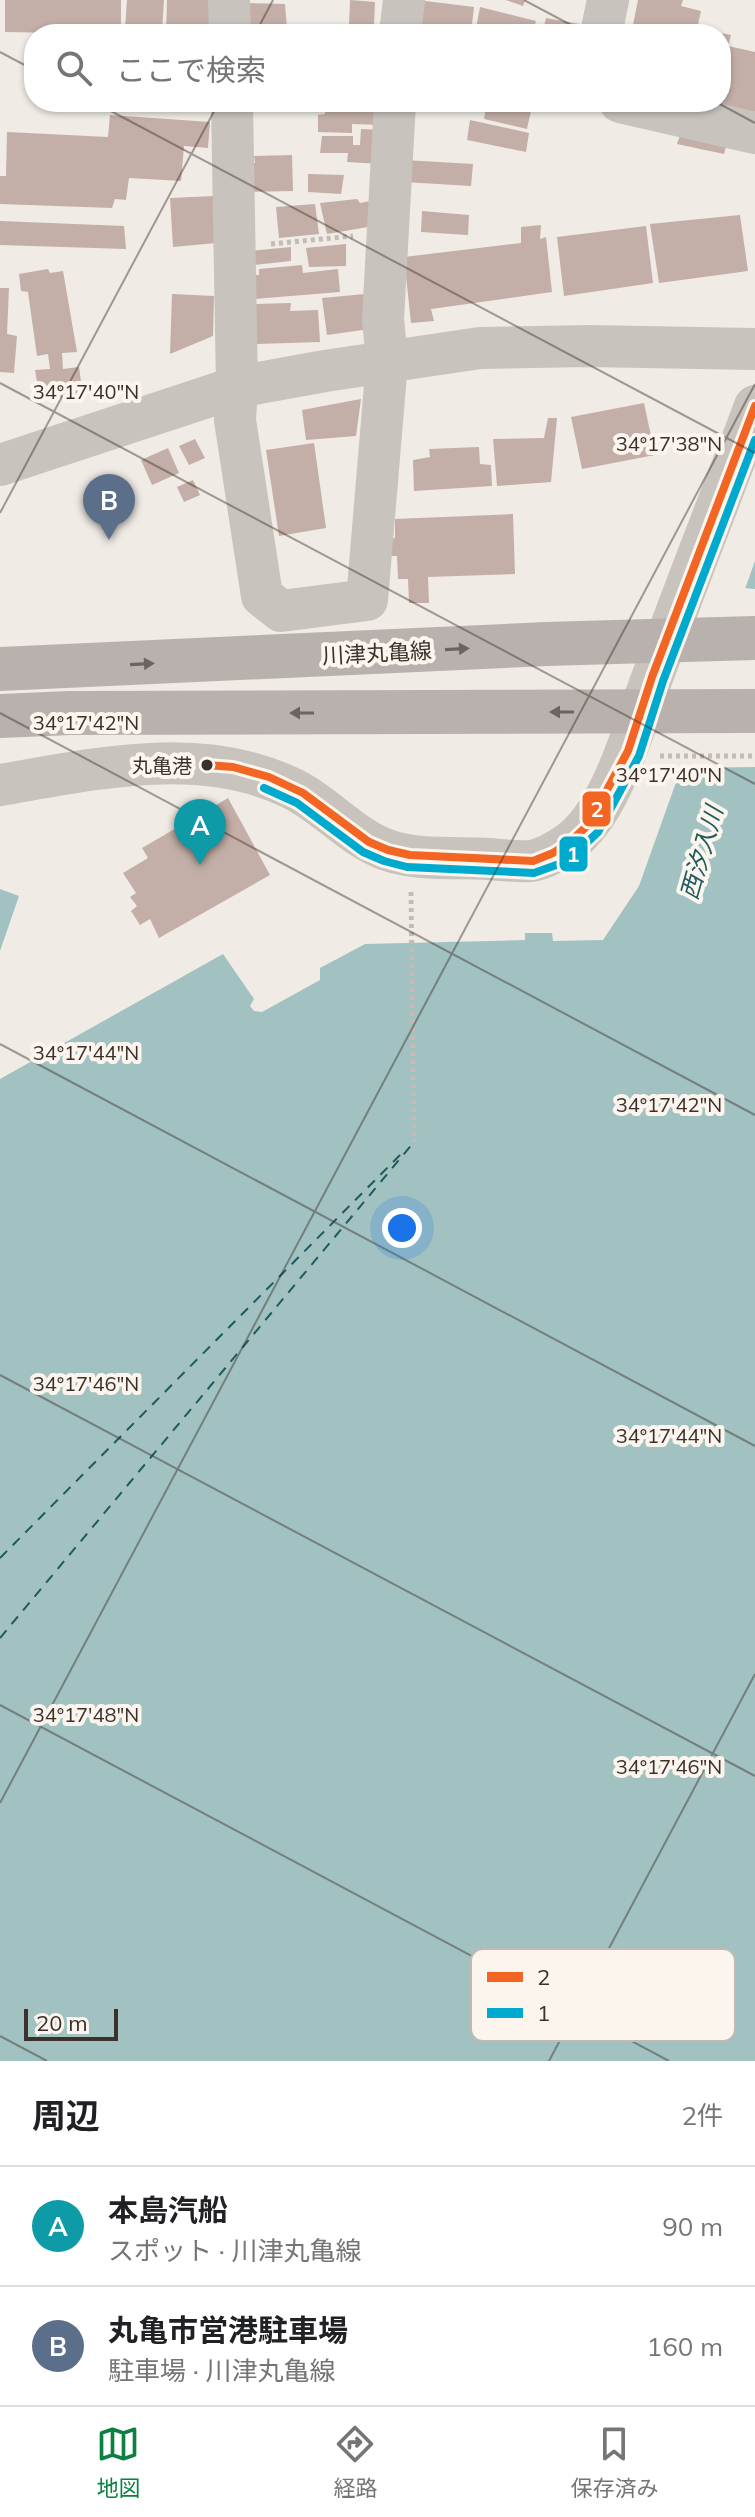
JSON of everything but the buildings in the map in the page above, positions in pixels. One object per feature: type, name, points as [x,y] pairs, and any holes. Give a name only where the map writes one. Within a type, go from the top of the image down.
[{"type":"main road","name":"川津丸亀線","points":[[0,669],[706,644],[755,662]]},
{"type":"main road","points":[[0,716],[70,713],[755,711]]},
{"type":"street","points":[[229,0],[230,24]]},
{"type":"street","points":[[401,24],[404,0]]},
{"type":"street","points":[[603,24],[608,0]]},
{"type":"street","points":[[232,112],[235,420],[262,596],[281,611],[367,600],[387,362],[383,319],[395,112]]},
{"type":"street","points":[[664,112],[755,133]]},
{"type":"street","points":[[0,465],[237,387],[387,362],[480,348],[755,349]]},
{"type":"street","points":[[0,785],[104,767],[171,763],[233,767],[269,777],[303,793],[369,842],[388,850],[410,855],[533,861],[553,853],[588,825],[628,751],[640,712],[706,644],[755,406]]},
{"type":"path","points":[[234,246],[320,241],[389,232]]},
{"type":"path","points":[[660,756],[755,756]]},
{"type":"path","points":[[410,855],[414,1142]]},
{"type":"water","name":"西汐入川","points":[[755,561],[755,2061],[0,2061],[0,1079],[223,954],[254,999],[250,1006],[254,1011],[262,1012],[320,980],[320,968],[365,944],[525,940],[525,933],[552,933],[553,941],[603,940],[639,886]]},
{"type":"water","points":[[0,889],[19,896],[0,951]]},
{"type":"pier","points":[[744,588],[755,589],[755,767],[677,768]]},
{"type":"ferry route","points":[[0,1638],[414,1142]]},
{"type":"ferry route","points":[[0,1558],[402,1153]]},
{"type":"transit line","name":"2","points":[[207,765],[233,767],[269,777],[303,793],[369,842],[388,850],[410,855],[533,861],[553,853],[588,825],[628,751],[652,677],[755,406]]},
{"type":"transit line","name":"1","points":[[264,788],[297,803],[363,852],[407,867],[534,873],[559,864],[578,851],[598,832],[639,756],[663,681],[755,440]]},
{"type":"place","name":"丸亀市営港駐車場","points":[[109,540]]},
{"type":"place","name":"丸亀港","points":[[207,765]]},
{"type":"place","name":"本島汽船","points":[[200,865]]}]
